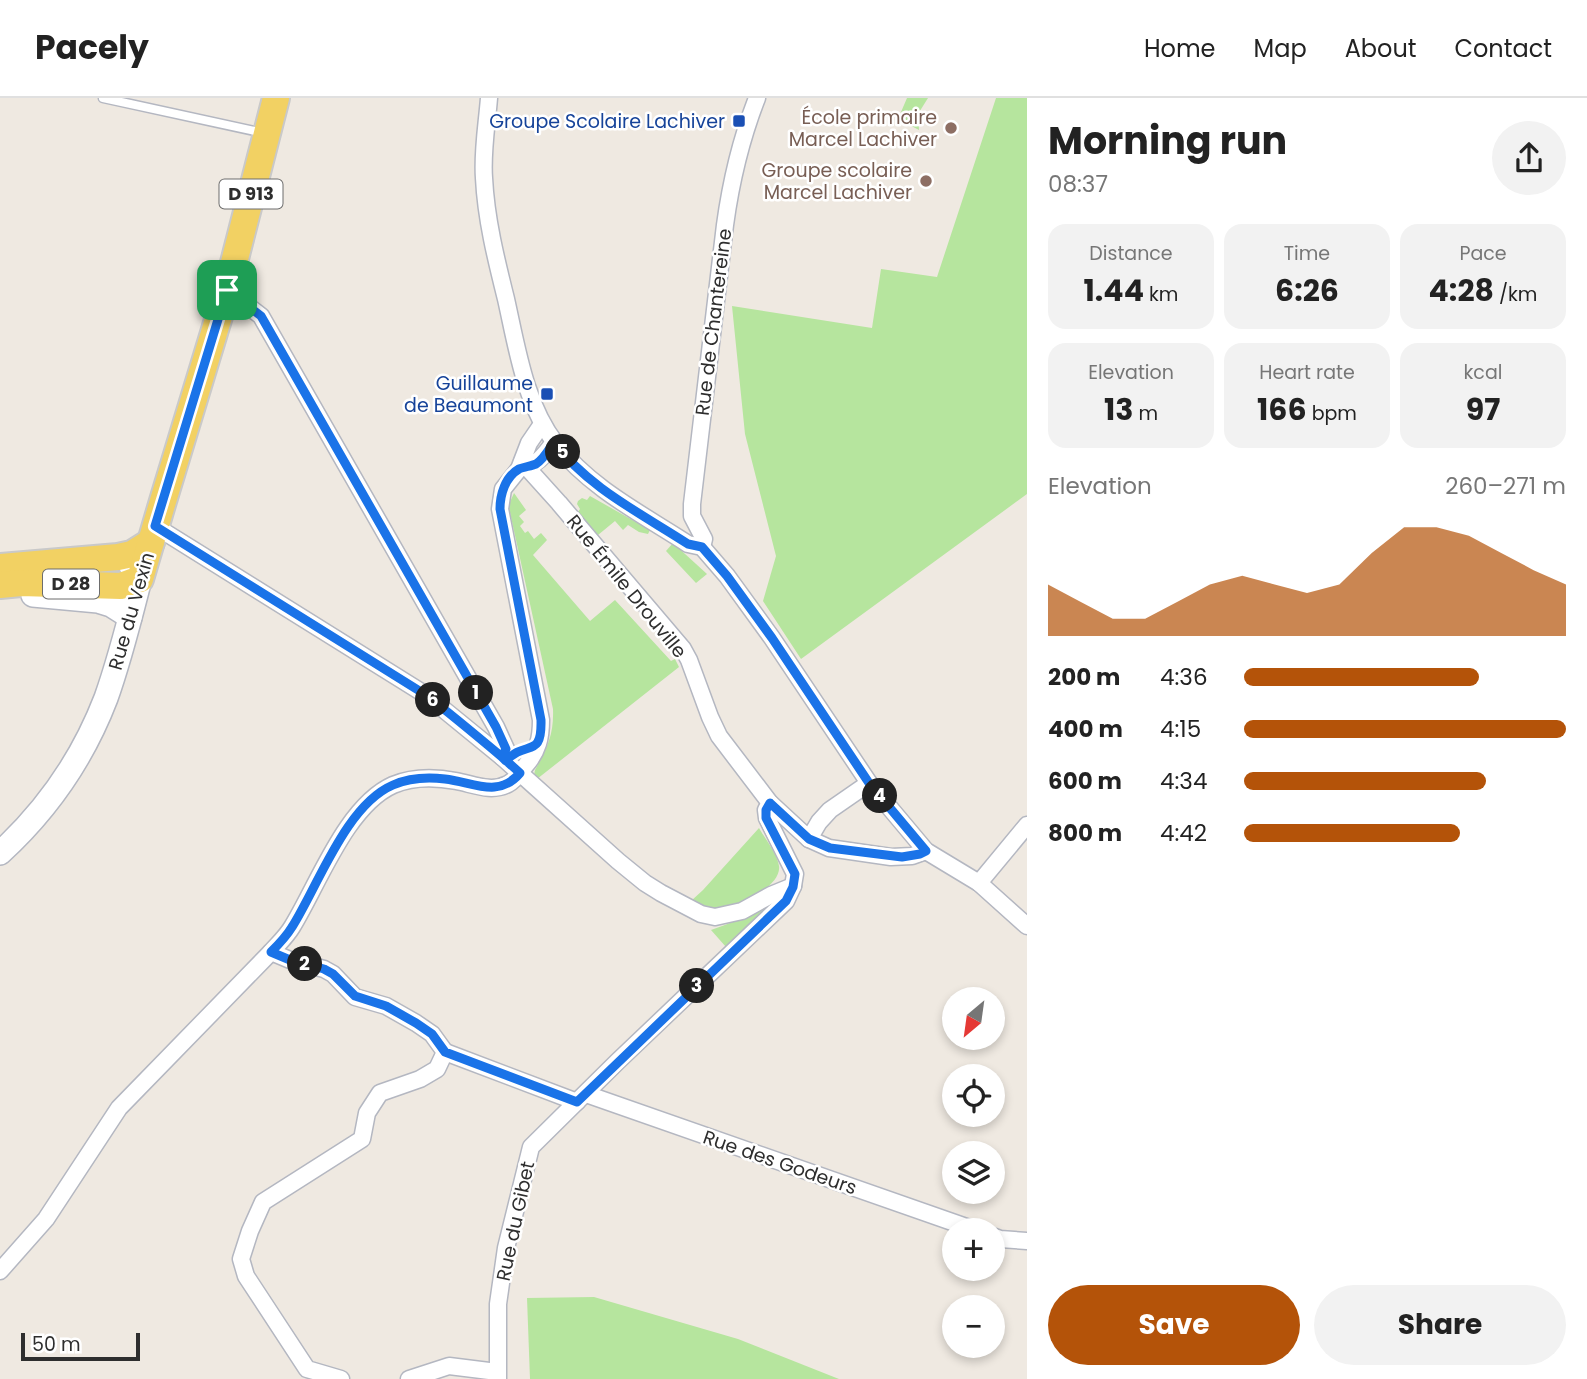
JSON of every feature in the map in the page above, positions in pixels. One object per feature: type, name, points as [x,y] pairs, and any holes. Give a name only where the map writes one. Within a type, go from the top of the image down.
[{"type":"main road","name":"Rue du Vexin","points":[[0,853],[37,816],[61,785],[84,746],[106,698],[227,290],[276,98]]},
{"type":"main road","name":"D 28","points":[[0,567],[118,558],[132,554],[153,534]]},
{"type":"main road","points":[[118,558],[130,565],[141,579]]},
{"type":"main road","name":"D 28","points":[[0,585],[21,583],[121,586],[141,579]]},
{"type":"main road","points":[[0,592],[98,601],[111,605],[130,617]]},
{"type":"street","points":[[489,98],[484,176],[488,218],[516,345],[542,424],[554,442],[589,479],[688,544],[702,547],[727,576],[772,638],[869,783],[926,851],[979,883],[1027,926]]},
{"type":"street","name":"Rue de Chantereine","points":[[702,547],[704,539],[692,516],[692,504],[725,225],[736,160],[757,98]]},
{"type":"street","points":[[227,290],[261,316],[496,727],[506,749],[504,759]]},
{"type":"street","points":[[0,1271],[46,1219],[118,1108],[271,952],[292,927],[352,820],[367,803],[392,785],[405,781],[432,778],[496,788],[511,782],[535,754],[540,740],[541,720],[500,509],[503,489],[522,466],[529,443],[542,424]]},
{"type":"street","points":[[522,466],[541,459],[554,442]]},
{"type":"street","name":"Rue Émile Drouville","points":[[522,466],[683,649],[719,736],[770,803],[809,839],[830,848],[891,856],[912,856],[926,851]]},
{"type":"street","points":[[153,534],[426,695],[504,759],[645,883],[701,914],[715,918],[742,911],[771,895],[793,887],[795,874],[766,818],[770,803]]},
{"type":"street","points":[[504,759],[534,746],[540,740]]},
{"type":"street","points":[[809,839],[830,810],[869,783]]},
{"type":"street","points":[[979,883],[1027,825]]},
{"type":"street","name":"Rue du Gibet","points":[[498,1375],[498,1304],[506,1248],[531,1147],[782,906],[793,887]]},
{"type":"street","points":[[271,952],[333,974],[355,996],[386,1006],[432,1034],[445,1052],[437,1069],[420,1079],[380,1093],[367,1114],[362,1139],[263,1202],[241,1259],[246,1276],[307,1369],[341,1379]]},
{"type":"street","name":"Rue des Godeurs","points":[[445,1052],[942,1219]]},
{"type":"street","points":[[1005,1239],[1027,1241]]},
{"type":"street","points":[[410,1379],[449,1366],[498,1375]]},
{"type":"lane","points":[[103,98],[267,134]]},
{"type":"green space","points":[[907,98],[928,98],[918,114],[919,130],[898,119]]},
{"type":"green space","points":[[996,98],[1027,98],[1027,494],[801,659],[763,601],[776,556],[745,434],[732,306],[872,328],[881,269],[937,277]]},
{"type":"green space","points":[[514,493],[526,510],[519,516],[524,522],[520,526],[534,539],[541,533],[547,540],[533,555],[590,621],[615,600],[671,661],[675,659],[679,667],[537,779],[535,770],[549,741],[553,709],[509,508]]},
{"type":"green space","points":[[590,496],[650,530],[648,534],[628,525],[623,530],[615,521],[598,535],[578,512],[578,501],[582,498],[587,500]]},
{"type":"green space","points":[[673,543],[707,574],[696,583],[666,551]]},
{"type":"green space","points":[[759,828],[778,861],[778,874],[773,882],[756,895],[725,909],[710,909],[691,901],[703,890]]},
{"type":"green space","points":[[767,904],[769,906],[726,947],[711,930],[747,916]]},
{"type":"green space","points":[[594,1297],[738,1339],[839,1379],[530,1379],[527,1298]]},
{"type":"place","name":"Groupe Scolaire Lachiver","points":[[739,121]]},
{"type":"place","name":"École primaire Marcel Lachiver","points":[[951,128]]},
{"type":"place","name":"Groupe scolaire Marcel Lachiver","points":[[926,181]]},
{"type":"place","name":"Guillaume de Beaumont","points":[[547,394]]},
{"type":"route","points":[[227,290],[155,526],[426,695],[506,761],[513,754],[516,752],[537,744],[540,740],[541,720],[500,499],[508,480],[519,469],[535,464],[554,442],[589,479],[612,496],[688,544],[702,547],[706,551],[772,638],[869,783],[926,851],[902,857],[830,848],[809,839],[770,803],[766,818],[795,874],[791,894],[577,1102],[445,1052],[432,1034],[386,1006],[355,996],[333,974],[271,952],[292,927],[352,820],[379,793],[405,781],[432,778],[496,788],[511,782],[520,773],[502,757],[506,749],[496,727],[261,316],[227,290]]}]
